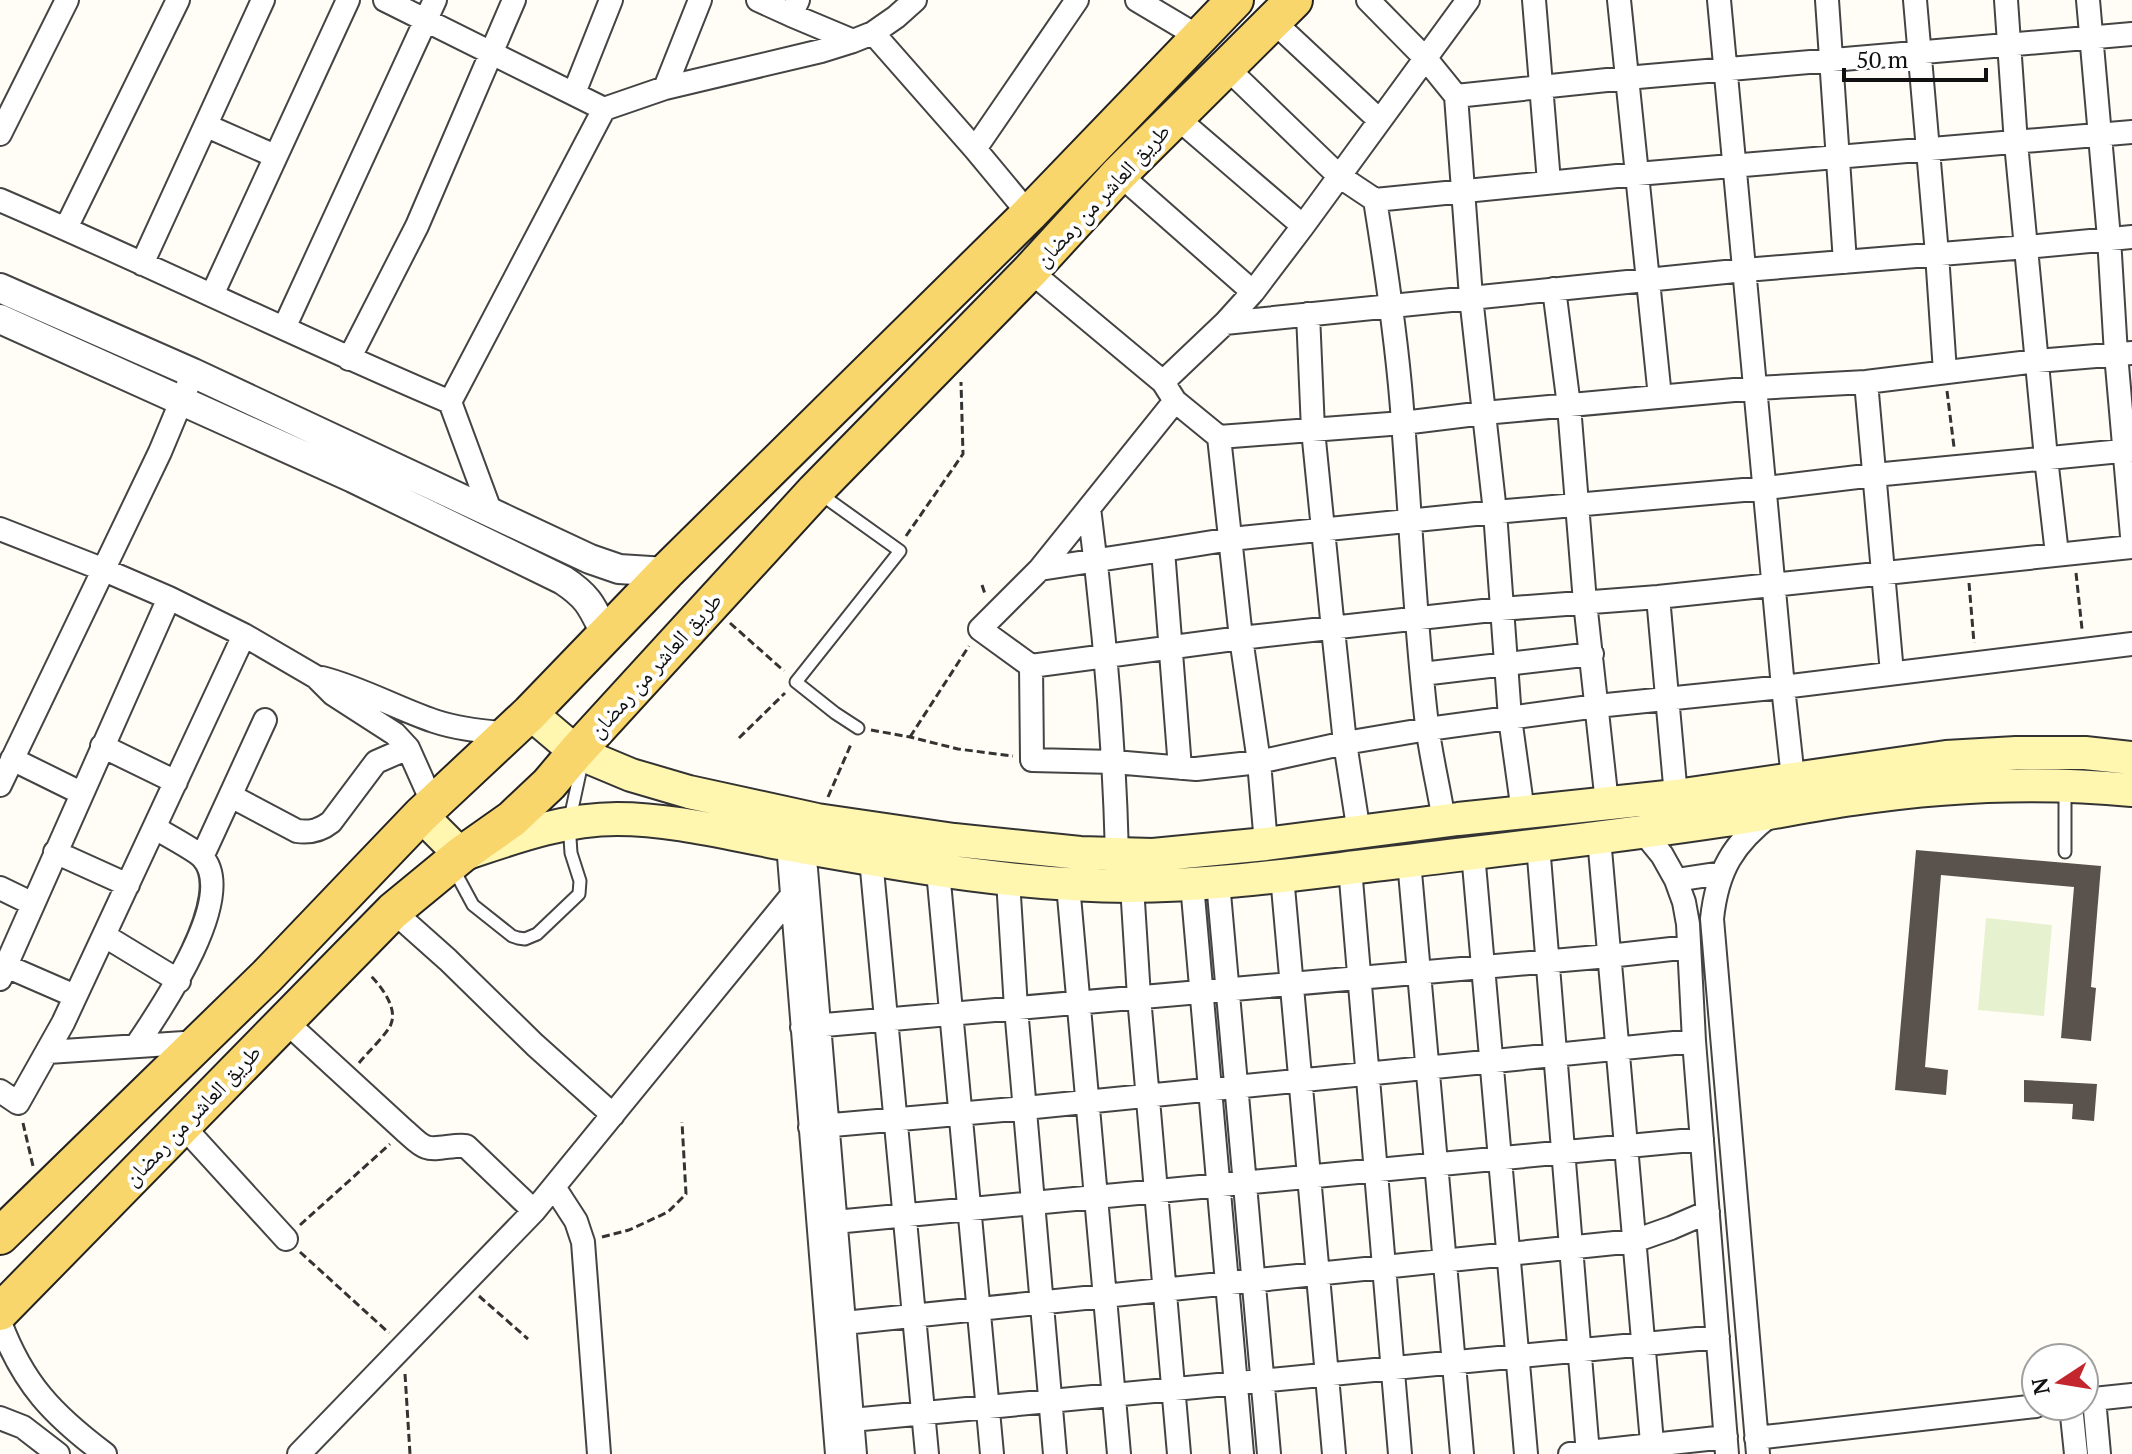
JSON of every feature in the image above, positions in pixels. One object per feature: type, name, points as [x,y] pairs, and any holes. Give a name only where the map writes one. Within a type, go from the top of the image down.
[{"type":"main road","name":"طريق العاشر من رمضان","points":[[0,1236],[267,976],[427,809],[519,723],[666,572],[1029,214],[1235,0]]},
{"type":"main road","name":"طريق العاشر من رمضان","points":[[0,1312],[393,911],[512,819],[580,754],[709,605],[815,491],[1030,271],[1119,174],[1284,10]]},
{"type":"main road","points":[[519,723],[580,754],[631,775],[689,792],[804,847],[954,840],[1080,853],[1153,855],[1676,796],[1946,757],[2085,753],[2132,758]]},
{"type":"main road","points":[[427,809],[456,860],[520,835],[569,823],[618,819],[669,823],[938,871],[1068,885],[1132,886],[1282,876],[1644,833],[1853,799],[1933,790],[2014,786],[2132,790]]},
{"type":"street","points":[[0,134],[67,0]]},
{"type":"street","points":[[66,228],[178,0]]},
{"type":"street","points":[[142,264],[263,0]]},
{"type":"street","points":[[212,295],[348,0]]},
{"type":"street","points":[[385,0],[604,109]]},
{"type":"street","points":[[284,328],[435,0]]},
{"type":"street","points":[[349,359],[417,226],[514,0]]},
{"type":"street","points":[[574,93],[611,0]]},
{"type":"street","points":[[665,88],[700,0]]},
{"type":"street","points":[[758,0],[794,7],[863,37],[975,149],[1029,214]]},
{"type":"street","points":[[450,402],[604,109],[665,88],[821,51],[863,37],[896,17],[915,0]]},
{"type":"street","points":[[975,149],[1077,0]]},
{"type":"street","points":[[1137,0],[1199,37]]},
{"type":"street","points":[[1368,0],[1426,59],[1456,96],[1471,297],[1495,512],[1510,718],[1523,812]]},
{"type":"street","points":[[1468,0],[1253,292],[1169,392],[1089,508],[1040,569],[980,629],[1031,666],[1241,638],[1501,609],[1658,597],[2132,547]]},
{"type":"street","points":[[1534,0],[1549,182]]},
{"type":"street","points":[[1619,0],[1660,397]]},
{"type":"street","points":[[1719,0],[1793,778]]},
{"type":"street","points":[[1827,0],[1845,262]]},
{"type":"street","points":[[1915,0],[1945,372]]},
{"type":"street","points":[[2006,0],[2016,143],[2046,458],[2065,554]]},
{"type":"street","points":[[2088,0],[2100,135],[2121,238],[2132,536]]},
{"type":"street","points":[[1284,10],[1379,120]]},
{"type":"street","points":[[1456,96],[2132,34]]},
{"type":"street","points":[[1226,67],[1339,176],[1375,200],[1637,174],[2132,132]]},
{"type":"street","points":[[1176,117],[1303,226]]},
{"type":"street","points":[[207,126],[275,156]]},
{"type":"street","points":[[1119,174],[1253,292]]},
{"type":"street","points":[[0,200],[450,402],[491,513]]},
{"type":"street","points":[[1375,200],[1392,306],[1428,729],[1444,821]]},
{"type":"street","points":[[1225,323],[1745,270],[2121,238]]},
{"type":"street","points":[[1030,271],[1219,437],[1241,638],[1259,762],[1266,844]]},
{"type":"street","points":[[0,288],[193,373],[590,559],[619,569],[666,572]]},
{"type":"street","points":[[1554,289],[1569,406],[1585,602],[1607,803]]},
{"type":"street","points":[[1308,314],[1313,430],[1345,743],[1359,833]]},
{"type":"street","points":[[0,319],[353,478],[563,580],[582,593],[606,635]]},
{"type":"street","points":[[1219,437],[1403,423],[1756,388],[1866,382],[2124,353]]},
{"type":"street","points":[[0,785],[160,452],[193,373]]},
{"type":"street","points":[[1866,382],[1892,673]]},
{"type":"street","points":[[1040,569],[1231,539],[2128,450]]},
{"type":"street","points":[[1089,508],[1114,762],[1117,854]]},
{"type":"street","points":[[0,529],[169,598],[244,635],[316,677],[333,694],[395,734],[408,748],[427,809]]},
{"type":"street","points":[[1163,550],[1180,768]]},
{"type":"street","points":[[1658,597],[1676,796]]},
{"type":"street","points":[[75,996],[3,972],[169,598]]},
{"type":"street","points":[[9,1097],[48,1052],[244,635]]},
{"type":"street","points":[[1031,666],[1032,760],[1114,762],[1196,769],[1259,762],[1428,729],[1597,706],[1783,687],[2132,644]]},
{"type":"street","points":[[1422,674],[1592,654]]},
{"type":"street","points":[[316,677],[342,683],[432,720],[466,730],[519,723]]},
{"type":"street","points":[[202,857],[265,720]]},
{"type":"street","points":[[102,746],[176,782]]},
{"type":"street","points":[[231,796],[297,831],[323,829],[376,762],[408,748]]},
{"type":"street","points":[[12,759],[81,793]]},
{"type":"street","points":[[1773,813],[1752,829],[1735,849],[1722,873],[1712,919],[1757,1446],[2020,1408]]},
{"type":"street","points":[[136,1046],[179,981],[211,898],[212,881],[202,857],[155,828]]},
{"type":"street","points":[[1538,845],[1579,1350],[1582,1453],[1727,1445],[1686,913],[1676,880],[1662,855],[1644,833]]},
{"type":"street","points":[[1599,838],[1652,1449]]},
{"type":"street","points":[[804,847],[792,896],[811,1026]]},
{"type":"street","points":[[299,1454],[554,1187],[792,896],[804,847]]},
{"type":"street","points":[[804,847],[811,1026],[837,1454]]},
{"type":"street","points":[[55,852],[128,885]]},
{"type":"street","points":[[1473,853],[1526,1454]]},
{"type":"street","points":[[871,859],[927,1454]]},
{"type":"street","points":[[1409,861],[1462,1454]]},
{"type":"street","points":[[1350,868],[1400,1454]]},
{"type":"street","points":[[938,871],[992,1454]]},
{"type":"street","points":[[1676,880],[1722,873]]},
{"type":"street","points":[[1282,876],[1334,1454]]},
{"type":"street","points":[[1008,880],[1016,1008],[1055,1454]]},
{"type":"street","points":[[1205,883],[1228,989],[1269,1454]]},
{"type":"street","points":[[1205,883],[1202,992],[1242,1454]]},
{"type":"street","points":[[1068,885],[1119,1454]]},
{"type":"street","points":[[1132,886],[1179,1454]]},
{"type":"street","points":[[0,888],[33,904]]},
{"type":"street","points":[[393,911],[613,1115]]},
{"type":"street","points":[[105,936],[179,981]]},
{"type":"street","points":[[811,1026],[1689,947]]},
{"type":"street","points":[[284,1020],[405,1131],[428,1148],[466,1146],[534,1211]]},
{"type":"street","points":[[819,1126],[1694,1041]]},
{"type":"street","points":[[48,1052],[199,1042]]},
{"type":"street","points":[[182,1125],[286,1239]]},
{"type":"street","points":[[819,1126],[835,1222],[855,1454]]},
{"type":"street","points":[[835,1222],[1702,1139]]},
{"type":"street","points":[[554,1187],[576,1221],[583,1242],[599,1454]]},
{"type":"street","points":[[844,1323],[1634,1241],[1708,1212]]},
{"type":"street","points":[[0,1322],[27,1379],[49,1407],[105,1454]]},
{"type":"street","points":[[852,1420],[1718,1337]]},
{"type":"street","points":[[2100,1399],[2132,1395]]},
{"type":"street","points":[[0,1418],[23,1427],[59,1454],[74,1431]]},
{"type":"street","points":[[2073,1422],[2076,1454]]},
{"type":"street","points":[[2093,1422],[2099,1454]]},
{"type":"lane","points":[[815,491],[900,551],[796,682],[858,728]]},
{"type":"lane","points":[[456,860],[473,905],[512,936],[531,937],[579,894],[580,881],[574,869],[569,823],[580,754]]},
{"type":"lane","points":[[2065,786],[2065,852]]},
{"type":"path","points":[[900,551],[908,531],[963,454],[959,343]]},
{"type":"path","points":[[1945,372],[1956,466]]},
{"type":"path","points":[[2065,554],[2084,649]]},
{"type":"path","points":[[1967,563],[1976,662]]},
{"type":"path","points":[[709,605],[796,682],[739,738]]},
{"type":"path","points":[[910,737],[980,629]]},
{"type":"path","points":[[804,847],[858,728],[958,749],[1032,760]]},
{"type":"path","points":[[346,1079],[392,1023],[392,1011],[382,987],[349,954]]},
{"type":"path","points":[[9,1097],[41,1197]]},
{"type":"path","points":[[583,1242],[629,1230],[668,1212],[686,1194],[682,1122]]},
{"type":"path","points":[[405,1131],[286,1239],[403,1346],[410,1454]]},
{"type":"path","points":[[464,1283],[528,1339]]},
{"type":"green space","points":[[1986,918],[2052,925],[2044,1016],[1978,1010]]},
{"type":"building","points":[[1916,850],[2101,866],[2091,987],[2096,988],[2091,1041],[2061,1038],[2074,887],[1941,875],[1925,1067],[1948,1070],[1946,1095],[1895,1090]]},
{"type":"building","points":[[2024,1080],[2097,1084],[2094,1121],[2072,1119],[2073,1104],[2024,1102]]}]
